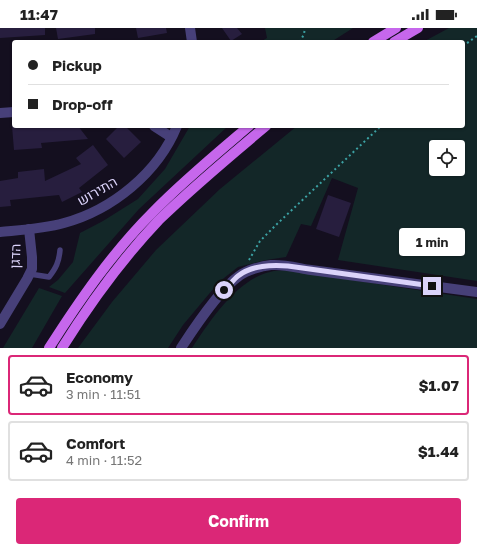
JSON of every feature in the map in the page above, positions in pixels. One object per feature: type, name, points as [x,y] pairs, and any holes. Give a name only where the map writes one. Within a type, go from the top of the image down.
[{"type":"main road","points":[[376,40],[396,28]]},
{"type":"main road","points":[[397,40],[418,28]]},
{"type":"main road","points":[[49,348],[70,315],[95,281],[120,248],[151,213],[191,175],[247,128]]},
{"type":"main road","points":[[62,348],[79,321],[128,255],[159,220],[199,183],[264,128]]},
{"type":"street","points":[[190,28],[192,40]]},
{"type":"street","points":[[0,113],[12,112]]},
{"type":"street","points":[[157,128],[171,137]]},
{"type":"street","name":"התירוש","points":[[0,232],[65,223],[108,204],[126,192],[160,157],[176,128]]},
{"type":"street","name":"הדגן","points":[[0,324],[32,269],[29,229]]},
{"type":"street","points":[[181,348],[190,333],[210,307],[224,290],[239,276],[254,269],[270,265],[288,266],[477,292]]},
{"type":"lane","points":[[30,274],[49,277],[59,262],[60,250]]},
{"type":"path","points":[[301,40],[305,28]]},
{"type":"path","points":[[465,45],[477,36]]},
{"type":"path","points":[[239,276],[260,242],[277,224],[379,128]]},
{"type":"green space","points":[[265,28],[353,28],[334,40],[264,40],[267,38]]},
{"type":"green space","points":[[449,28],[477,28],[477,281],[338,260],[358,188],[332,178],[311,226],[301,224],[286,257],[238,267],[219,282],[183,325],[168,348],[78,348],[112,302],[156,250],[220,189],[295,128],[465,128],[465,40],[427,40]]},
{"type":"green space","points":[[189,128],[226,128],[139,209],[65,293],[49,287],[58,280],[73,262],[80,233],[103,221],[138,199],[165,169]]},
{"type":"green space","points":[[285,270],[477,299],[477,348],[192,348],[215,314],[235,292],[258,276],[272,271]]},
{"type":"green space","points":[[39,288],[62,296],[32,348],[3,348]]},
{"type":"building","points":[[0,28],[45,28],[45,35],[0,38]]},
{"type":"building","points":[[56,28],[95,28],[95,34],[58,39]]},
{"type":"building","points":[[136,28],[166,28],[167,33],[138,38]]},
{"type":"building","points":[[222,28],[237,28],[242,34],[230,40]]},
{"type":"building","points":[[12,128],[80,128],[88,139],[41,143],[42,148],[14,150]]},
{"type":"building","points":[[117,128],[127,128],[141,142],[124,158],[106,139]]},
{"type":"building","points":[[93,145],[108,165],[79,188],[82,192],[62,202],[59,195],[10,200],[11,206],[0,207],[0,181],[18,178],[18,172],[44,169],[45,181],[81,164],[76,158]]},
{"type":"building","points":[[328,195],[351,203],[339,237],[316,229]]},
{"type":"route","points":[[224,290],[239,276],[254,269],[270,265],[288,266],[432,286]]}]
